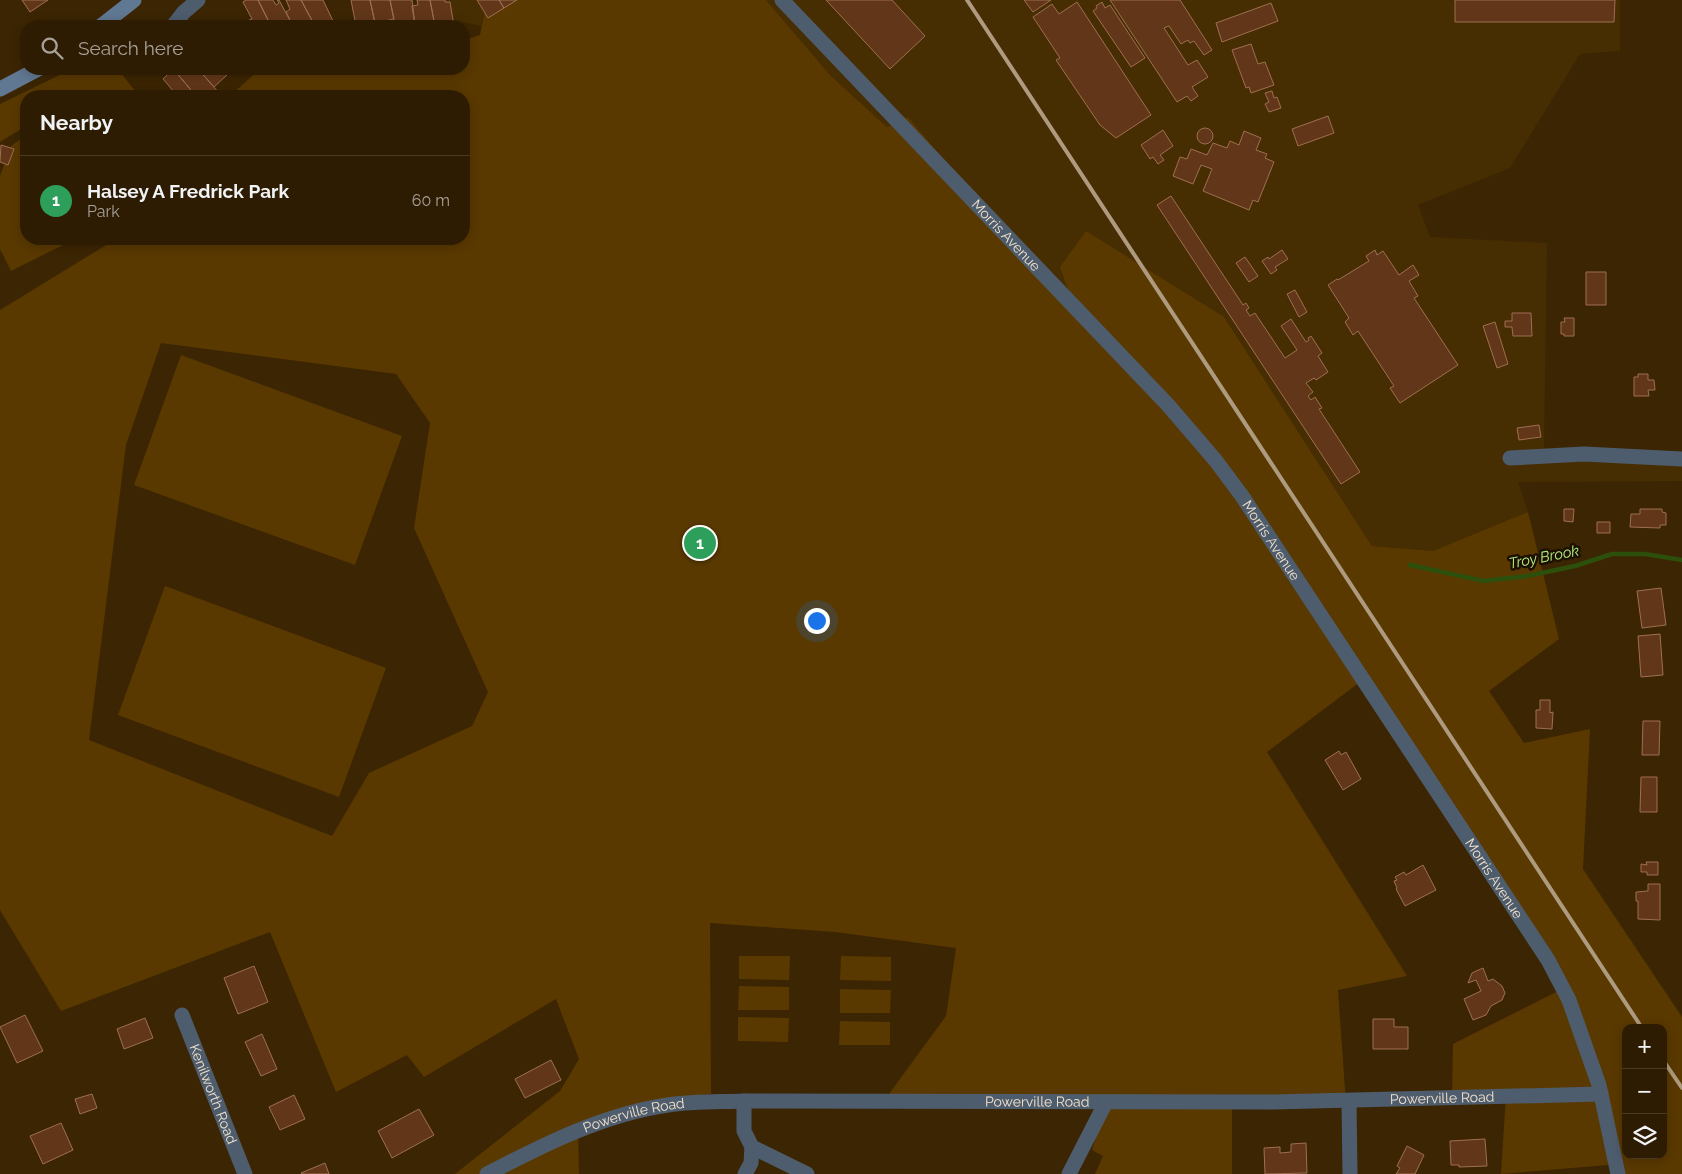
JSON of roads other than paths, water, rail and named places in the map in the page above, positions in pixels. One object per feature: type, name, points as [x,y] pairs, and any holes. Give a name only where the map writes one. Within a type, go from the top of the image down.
[{"type":"main road","points":[[112,20],[134,0]]},
{"type":"main road","points":[[0,89],[27,75]]},
{"type":"street","points":[[178,20],[198,0]]},
{"type":"street","name":"Morris Avenue","points":[[782,0],[1168,405],[1216,460],[1242,496],[1548,960],[1569,1000],[1589,1053],[1601,1094],[1618,1174]]},
{"type":"street","points":[[1510,458],[1584,454],[1682,459]]},
{"type":"street","name":"Kenilworth Road","points":[[182,1015],[245,1174]]},
{"type":"street","name":"Powerville Road","points":[[487,1174],[540,1147],[588,1127],[629,1114],[668,1105],[744,1101],[1349,1101],[1601,1094]]},
{"type":"street","points":[[744,1101],[744,1131],[752,1147],[751,1163],[746,1174]]},
{"type":"street","points":[[1349,1101],[1350,1174]]},
{"type":"street","points":[[1069,1174],[1106,1102]]},
{"type":"street","points":[[752,1147],[808,1174]]},
{"type":"waterway","name":"Troy Brook","points":[[1410,565],[1484,581],[1527,576],[1575,566],[1612,554],[1645,554],[1682,560]]},
{"type":"railway","points":[[967,0],[1639,1024]]},
{"type":"railway","points":[[1667,1066],[1682,1088]]},
{"type":"place","name":"Halsey A Fredrick Park","points":[[700,543]]}]
